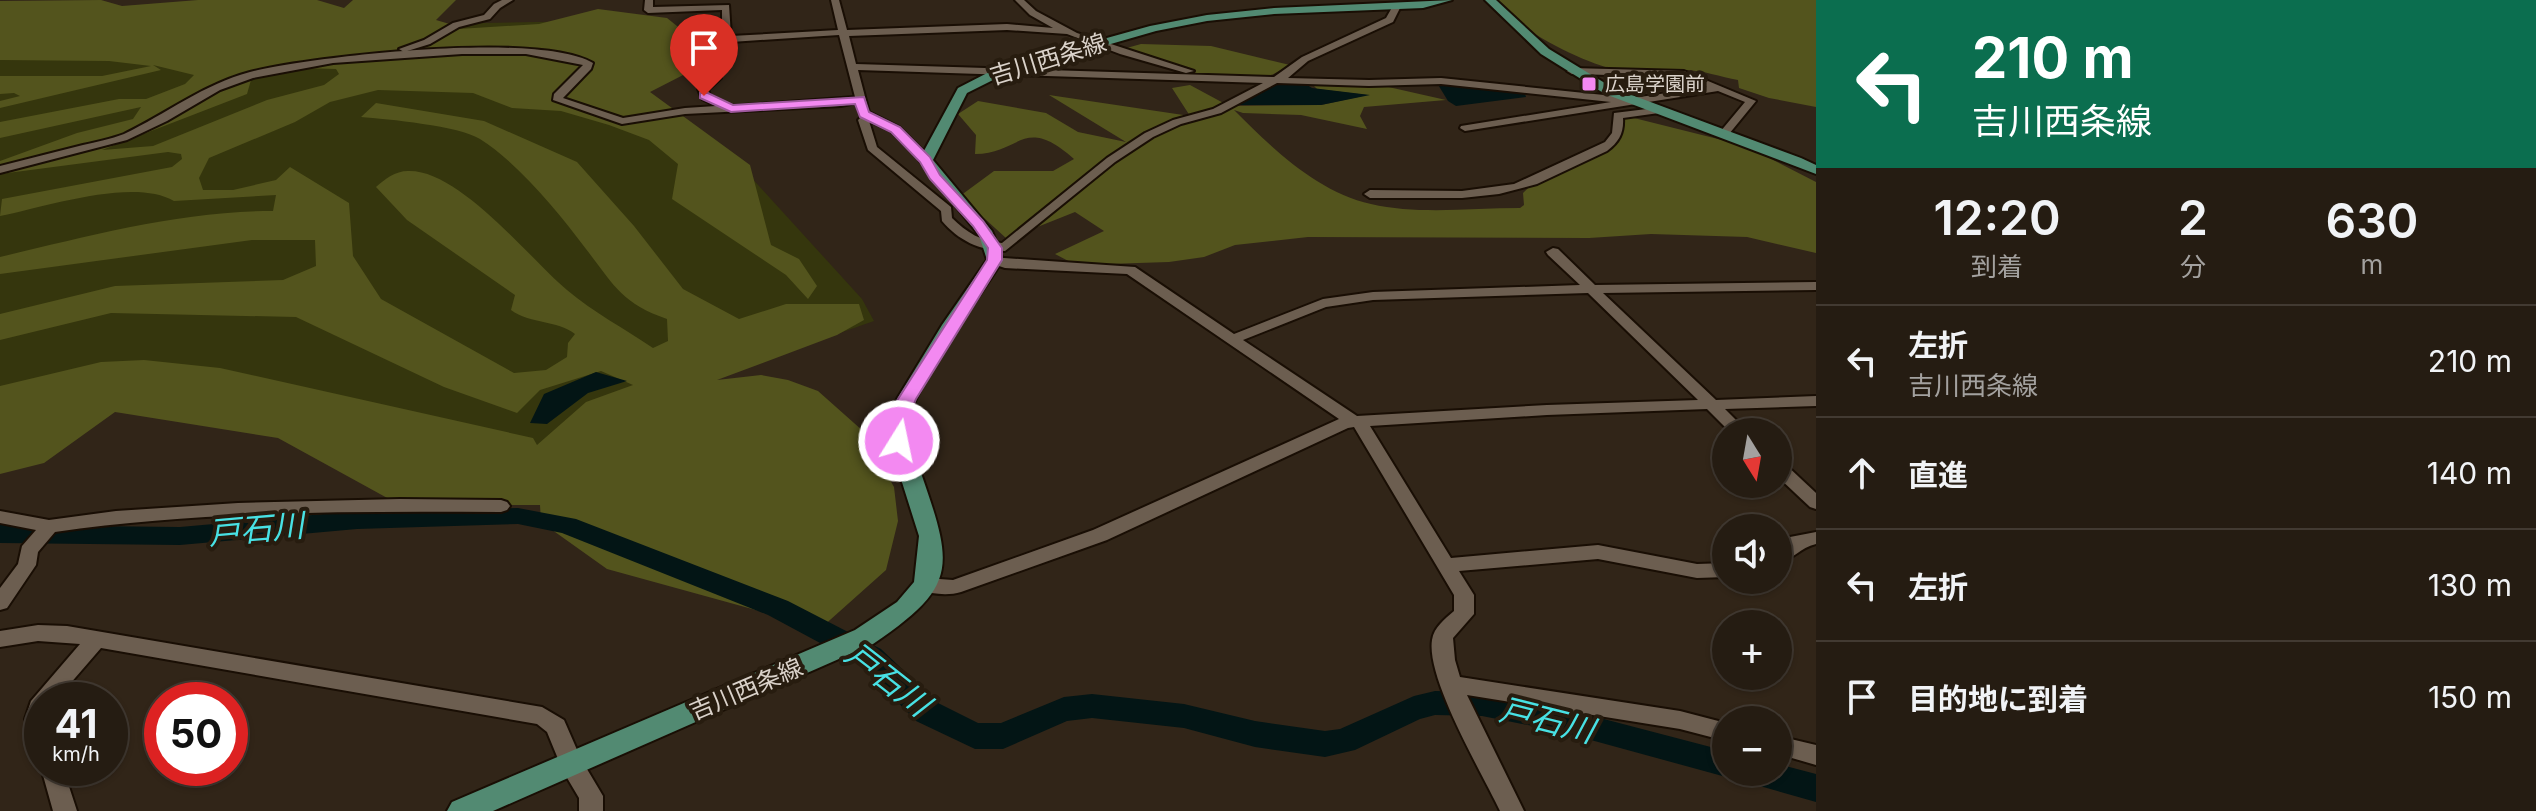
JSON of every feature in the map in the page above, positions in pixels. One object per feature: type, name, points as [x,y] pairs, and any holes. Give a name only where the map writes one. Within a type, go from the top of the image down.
[{"type":"main road","points":[[1490,0],[1547,55],[1572,71],[1655,111],[1725,132],[1816,170]]},
{"type":"main road","name":"吉川西条線","points":[[926,160],[962,91],[999,72],[1170,24],[1247,13],[1442,1]]},
{"type":"main road","points":[[926,160],[935,177],[978,224],[995,254],[972,299],[951,325],[907,399],[898,422],[899,441],[931,536],[931,560],[926,585]]},
{"type":"main road","name":"吉川西条線","points":[[462,811],[864,637],[906,609],[926,585]]},
{"type":"street","points":[[0,170],[123,138],[216,88],[251,75],[427,42],[456,25],[487,17],[497,6],[509,0]]},
{"type":"street","points":[[649,0],[648,10],[726,7],[727,52],[714,58],[711,65],[716,78],[703,89],[706,97],[731,109]]},
{"type":"street","points":[[835,0],[860,99],[868,117],[895,129],[926,160]]},
{"type":"street","points":[[1019,0],[1027,9],[1070,32],[1214,78]]},
{"type":"street","points":[[1419,0],[1442,1]]},
{"type":"street","points":[[995,254],[1111,160],[1149,135],[1177,122],[1217,111],[1305,59],[1390,20],[1397,6]]},
{"type":"street","points":[[728,39],[1007,27],[1070,32]]},
{"type":"street","points":[[335,61],[495,51],[542,53],[588,63],[558,100],[622,121],[659,114],[841,103],[860,99]]},
{"type":"street","points":[[852,67],[1274,80],[1441,81],[1631,101]]},
{"type":"street","points":[[1572,71],[1684,74],[1751,101],[1725,132]]},
{"type":"street","points":[[1465,128],[1719,88]]},
{"type":"street","points":[[1370,194],[1480,193],[1527,184],[1609,144],[1621,130],[1618,115],[1655,111]]},
{"type":"street","points":[[868,117],[863,120],[872,148],[932,194],[947,210],[946,218],[953,228],[995,254],[1005,264],[1130,270],[1356,421],[1464,595],[1464,614],[1446,628],[1441,641],[1452,687],[1512,811]]},
{"type":"street","points":[[1553,252],[1725,418]]},
{"type":"street","points":[[1233,339],[1293,313],[1343,299],[1591,289],[1816,286]]},
{"type":"street","points":[[926,585],[954,587],[1100,535],[1345,423],[1816,401]]},
{"type":"street","points":[[1792,480],[1816,503]]},
{"type":"street","points":[[0,517],[49,526],[116,517],[238,509],[373,505],[501,506]]},
{"type":"street","points":[[0,603],[27,565],[29,551],[49,526]]},
{"type":"street","points":[[1792,546],[1816,538]]},
{"type":"street","points":[[1447,565],[1598,552],[1697,571],[1712,570]]},
{"type":"street","points":[[0,639],[38,633],[97,639],[542,716],[556,726],[571,764],[591,796],[591,811]]},
{"type":"street","points":[[58,682],[97,639]]},
{"type":"street","points":[[1452,687],[1680,720],[1712,728]]},
{"type":"street","points":[[1792,749],[1816,755]]},
{"type":"street","points":[[57,786],[65,811]]},
{"type":"shaded area","points":[[101,0],[122,6],[198,0],[317,0],[344,8],[353,0],[456,0],[436,20],[460,27],[458,29],[539,24],[598,9],[667,18],[707,50],[691,71],[650,92],[750,165],[771,245],[799,259],[817,286],[808,299],[786,275],[672,199],[678,164],[649,140],[561,111],[512,108],[473,93],[378,90],[330,102],[295,122],[209,158],[199,178],[203,190],[233,190],[276,180],[290,167],[349,203],[353,256],[381,299],[514,373],[546,370],[567,357],[568,343],[575,334],[511,310],[515,295],[407,220],[376,187],[387,178],[408,171],[428,174],[449,184],[493,218],[567,290],[653,348],[668,341],[667,319],[651,313],[620,292],[551,205],[494,149],[480,139],[457,130],[361,117],[376,103],[484,121],[577,162],[634,226],[683,289],[739,319],[786,304],[859,304],[864,320],[837,335],[717,380],[761,375],[788,380],[818,391],[863,431],[894,487],[898,521],[886,570],[821,628],[607,569],[541,522],[540,505],[400,505],[278,438],[115,412],[44,463],[0,474],[0,386],[101,362],[144,360],[220,368],[533,438],[537,445],[586,402],[633,385],[601,371],[540,390],[517,413],[444,387],[296,317],[111,313],[0,340],[0,314],[115,286],[283,280],[316,266],[315,240],[252,240],[0,274],[0,257],[170,220],[273,211],[276,195],[174,201],[157,194],[113,193],[0,216],[2,199],[172,167],[182,159],[181,154],[168,152],[0,174],[0,161],[77,133],[133,119],[141,107],[0,138],[0,122],[119,99],[146,99],[185,84],[194,75],[153,65],[161,70],[0,108],[0,101],[20,96],[0,94],[0,76],[102,76],[151,66],[109,61],[0,60],[0,1]],"holes":[[[302,68],[336,69],[339,74],[324,85],[267,100],[153,146],[102,150],[247,94],[251,80]]]},
{"type":"shaded area","points":[[1494,0],[1816,0],[1816,107],[1769,98],[1739,88],[1738,80],[1705,72],[1630,72],[1608,68],[1552,44],[1517,22]]},
{"type":"shaded area","points":[[0,9],[265,27],[596,21],[626,102],[739,164],[862,299],[874,321],[737,369],[537,446],[128,401],[0,467]]},
{"type":"shaded area","points":[[1141,44],[1211,46],[1290,65],[1268,77],[1206,76],[1123,49]]},
{"type":"shaded area","points":[[1309,81],[1384,86],[1446,100],[1364,107],[1360,116],[1367,129],[1301,115],[1234,110],[1296,167],[1351,198],[1407,209],[1520,208],[1524,205],[1523,193],[1552,165],[1601,147],[1626,116],[1746,146],[1816,182],[1816,253],[1747,237],[1651,234],[1589,238],[1308,237],[1235,245],[1204,257],[1169,262],[1076,265],[1055,254],[1104,231],[1075,212],[1007,239],[960,196],[994,171],[1053,171],[1074,159],[1043,139],[1032,138],[975,154],[976,135],[958,114],[978,101],[1046,113],[1078,132],[1126,142],[1049,95],[1190,116],[1172,88],[1190,85],[1229,106],[1321,105],[1367,95],[1317,89]]},
{"type":"shaded area","points":[[1276,83],[1304,83],[1312,88],[1370,95],[1321,105],[1239,105]]},
{"type":"shaded area","points":[[1437,83],[1482,86],[1525,94],[1526,97],[1456,106],[1448,101]]},
{"type":"shaded area","points":[[596,372],[627,381],[588,393],[547,424],[530,423],[544,394]]},
{"type":"waterway","name":"戸石川","points":[[0,534],[180,536],[357,520],[518,516],[567,525],[778,608],[871,657],[927,712],[975,736],[1003,736],[1064,709],[1092,706],[1184,716],[1255,734],[1325,744],[1344,741],[1414,708],[1435,703],[1482,704],[1558,719],[1712,760]]},
{"type":"waterway","name":"戸石川","points":[[1792,781],[1816,788]]},
{"type":"place","name":"広島学園前","points":[[1589,84]]},
{"type":"route","points":[[704,96],[731,109],[841,103],[860,99],[864,114],[895,129],[926,160],[935,177],[978,224],[995,248],[995,260],[972,299],[951,325],[907,399],[898,422],[899,441]]}]
